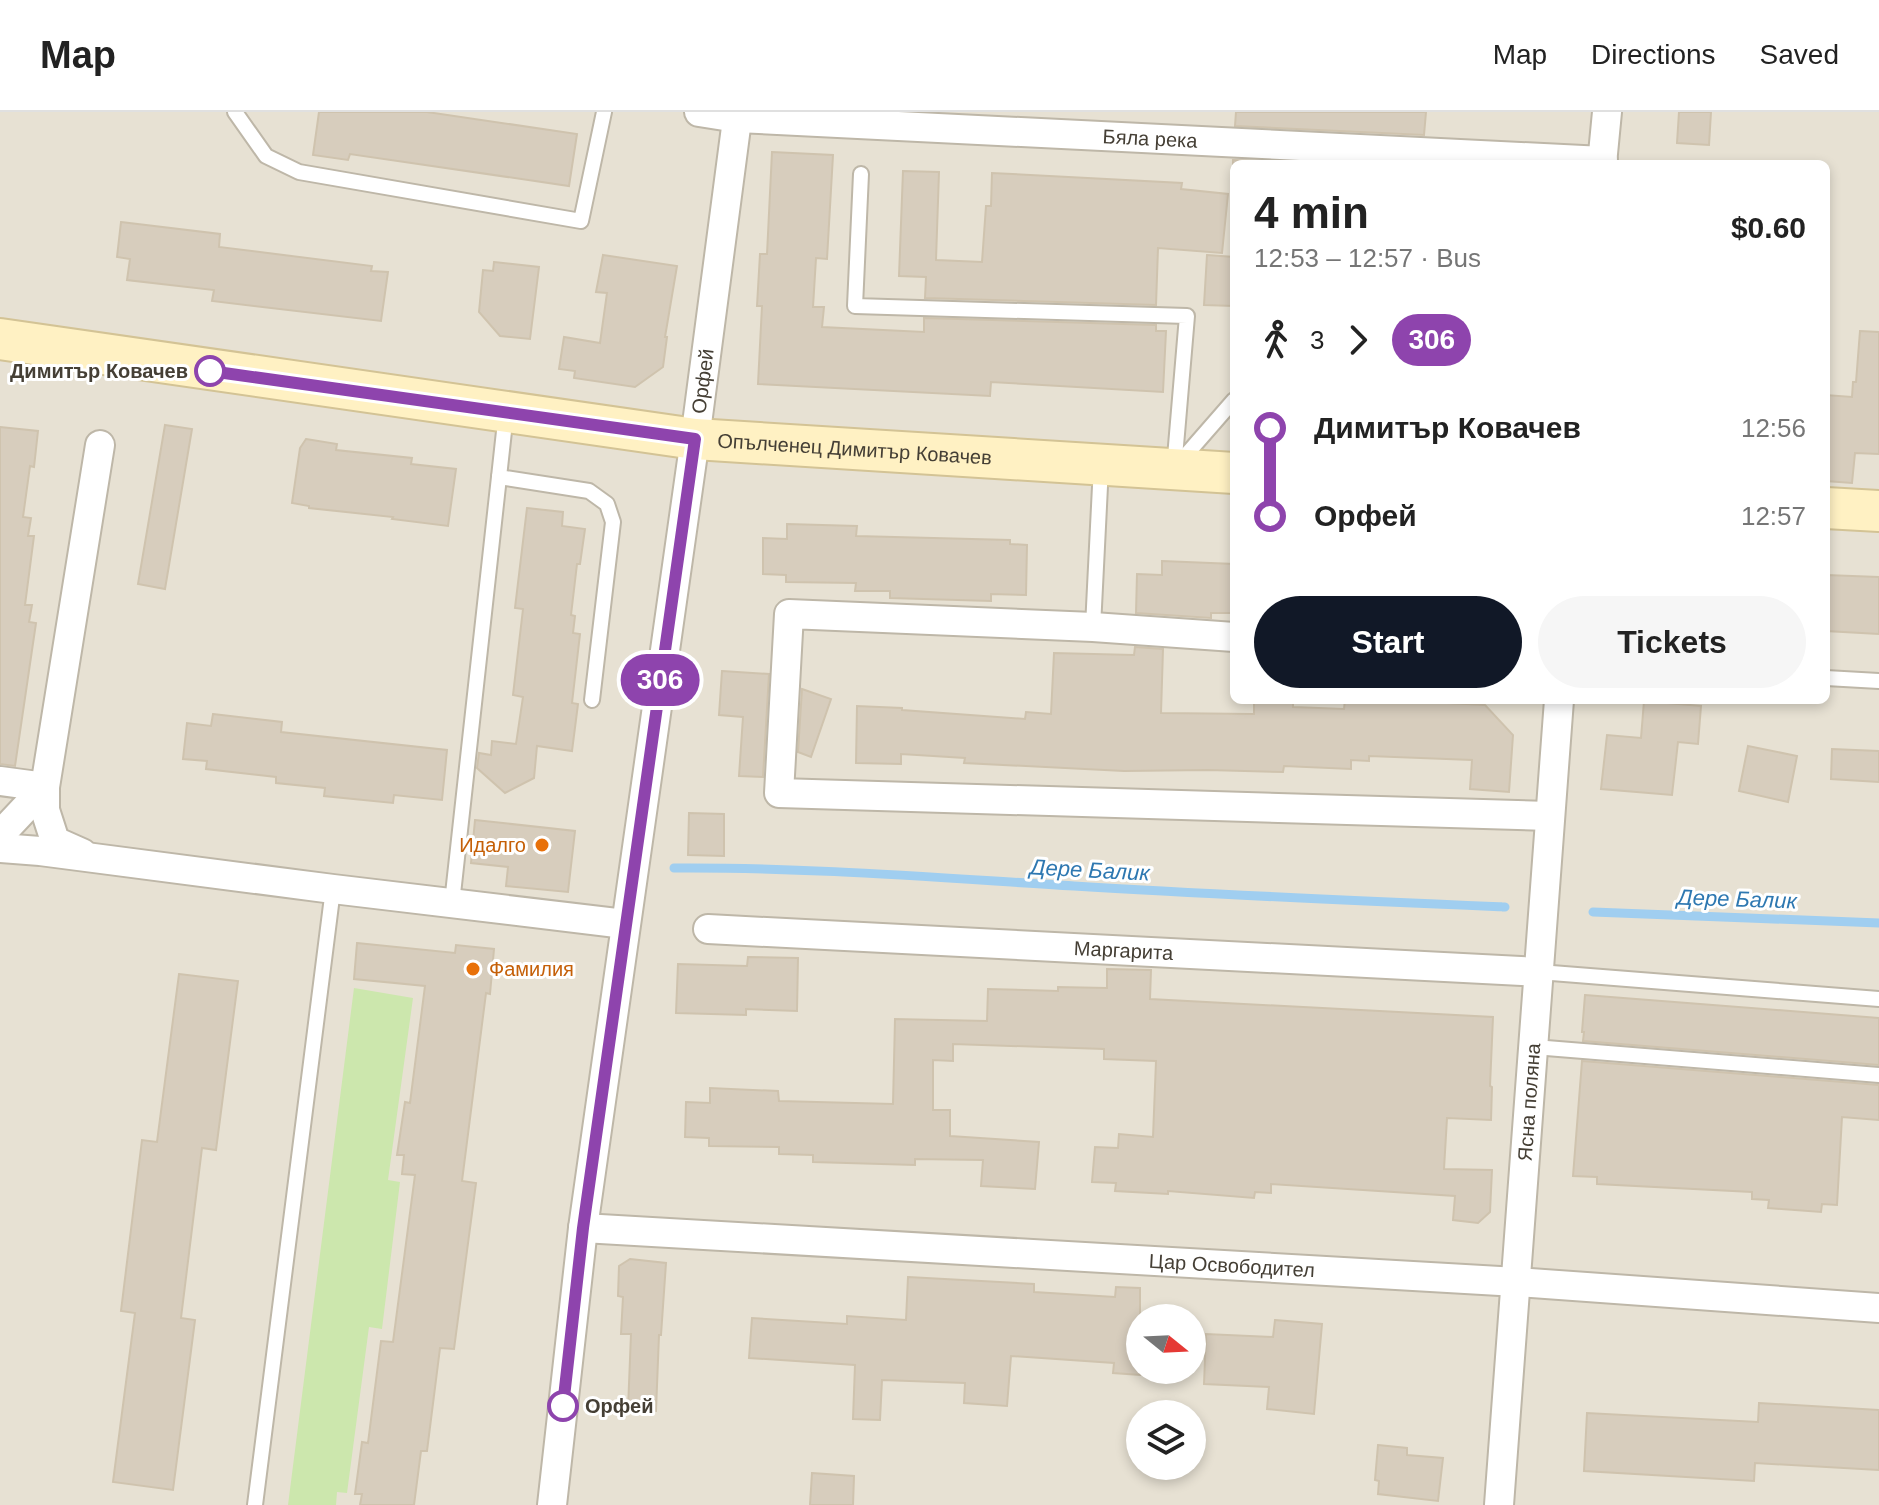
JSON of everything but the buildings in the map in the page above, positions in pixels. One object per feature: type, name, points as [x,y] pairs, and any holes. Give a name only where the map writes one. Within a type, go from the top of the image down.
[{"type":"street","name":"Бяла река","points":[[699,112],[1565,160]]},
{"type":"street","points":[[1602,160],[1607,112]]},
{"type":"street","name":"Орфей","points":[[552,1505],[583,1228],[738,115]]},
{"type":"street","name":"Опълченец Димитър Ковачев","points":[[0,339],[695,439],[1230,473]]},
{"type":"street","points":[[94,859],[55,841],[45,810],[45,787],[100,445]]},
{"type":"street","points":[[1830,508],[1879,511]]},
{"type":"street","points":[[1230,637],[1093,627],[789,614],[779,793],[1549,816]]},
{"type":"street","name":"Ясна поляна","points":[[1499,1505],[1559,704]]},
{"type":"street","points":[[0,781],[45,787]]},
{"type":"street","points":[[0,835],[45,787]]},
{"type":"street","points":[[0,848],[625,924]]},
{"type":"street","name":"Маргарита","points":[[708,929],[1539,972]]},
{"type":"street","name":"Цар Освободител","points":[[583,1228],[1517,1282],[1879,1308]]},
{"type":"lane","points":[[235,112],[266,156],[299,172],[581,221],[604,112]]},
{"type":"lane","points":[[861,174],[855,306],[1187,316],[1174,470]]},
{"type":"lane","points":[[1174,470],[1230,405]]},
{"type":"lane","points":[[452,903],[506,412]]},
{"type":"lane","points":[[1093,627],[1101,465]]},
{"type":"lane","points":[[499,477],[589,491],[607,504],[613,522],[592,700]]},
{"type":"lane","points":[[1830,678],[1879,681]]},
{"type":"lane","points":[[255,1505],[333,889]]},
{"type":"lane","points":[[1539,972],[1879,999]]},
{"type":"lane","points":[[1534,1047],[1879,1075]]},
{"type":"shaded area","points":[[0,112],[1879,112],[1879,1505],[0,1505]]},
{"type":"green space","points":[[354,988],[413,998],[388,1180],[400,1182],[382,1329],[369,1327],[347,1493],[337,1492],[336,1505],[288,1505]]},
{"type":"waterway","name":"Дере Балик","points":[[674,868],[824,871],[1505,907]]},
{"type":"waterway","name":"Дере Балик","points":[[1593,912],[1879,923]]},
{"type":"bus line","name":"306","points":[[210,371],[695,439],[583,1228],[563,1406]]},
{"type":"place","name":"Димитър Ковачев","points":[[210,371]]},
{"type":"place","name":"Идалго","points":[[542,845]]},
{"type":"place","name":"Фамилия","points":[[473,969]]},
{"type":"place","name":"Орфей","points":[[563,1406]]}]
